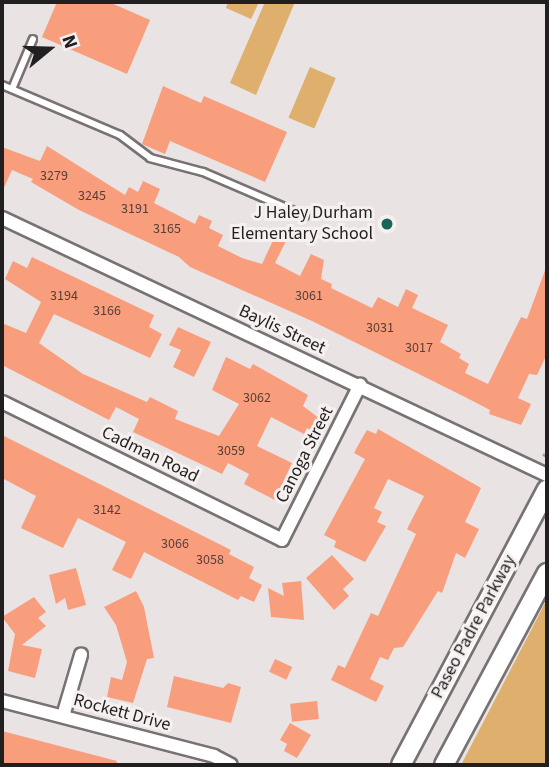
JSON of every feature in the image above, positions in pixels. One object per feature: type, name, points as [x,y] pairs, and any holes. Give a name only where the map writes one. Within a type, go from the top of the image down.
[{"type":"main road","name":"Paseo Padre Parkway","points":[[401,765],[547,489]]},
{"type":"main road","points":[[444,765],[547,573]]},
{"type":"street","name":"Baylis Street","points":[[2,218],[547,475]]},
{"type":"street","name":"Canoga Street","points":[[282,540],[360,385]]},
{"type":"street","name":"Cadman Road","points":[[2,402],[282,540]]},
{"type":"street","points":[[64,716],[81,655]]},
{"type":"street","name":"Rockett Drive","points":[[2,701],[214,756],[231,765]]},
{"type":"lane","points":[[12,89],[33,39]]},
{"type":"lane","points":[[2,85],[120,135],[150,158],[202,172],[305,216]]},
{"type":"shaded area","points":[[228,2],[259,2],[251,19],[226,8]]},
{"type":"shaded area","points":[[265,2],[295,2],[256,95],[230,83]]},
{"type":"shaded area","points":[[310,67],[336,78],[314,129],[289,118]]},
{"type":"shaded area","points":[[547,599],[547,765],[461,765],[527,638]]},
{"type":"building","points":[[57,2],[109,2],[150,20],[127,74],[42,37]]},
{"type":"building","points":[[163,86],[201,103],[204,96],[287,132],[265,182],[170,141],[165,154],[142,144]]},
{"type":"building","points":[[47,146],[125,195],[129,187],[138,192],[143,181],[160,189],[154,203],[195,224],[199,215],[212,221],[209,228],[223,235],[218,246],[242,258],[262,264],[278,230],[289,235],[275,263],[300,276],[311,254],[324,260],[321,279],[332,284],[331,288],[372,308],[378,297],[398,307],[406,289],[418,295],[412,308],[448,325],[440,342],[461,354],[459,358],[469,364],[465,373],[488,384],[521,317],[527,319],[547,265],[547,354],[537,375],[529,374],[518,398],[531,404],[521,425],[489,414],[490,410],[312,321],[190,267],[179,257],[79,210],[31,182],[33,179],[12,170],[2,192],[2,147],[40,161]]},
{"type":"building","points":[[32,257],[154,315],[149,327],[162,334],[150,358],[54,314],[39,343],[83,374],[147,402],[150,397],[178,411],[175,419],[219,436],[239,404],[212,390],[226,357],[250,369],[253,364],[308,395],[303,406],[319,418],[313,431],[307,428],[304,434],[271,417],[257,446],[292,463],[275,500],[244,484],[249,474],[228,463],[222,474],[133,432],[139,419],[116,407],[109,420],[2,365],[2,323],[26,333],[41,302],[5,279],[13,261],[27,268]]},
{"type":"building","points":[[178,327],[211,342],[194,377],[173,367],[181,350],[169,345]]},
{"type":"building","points":[[378,429],[481,488],[465,522],[479,529],[465,558],[456,553],[442,593],[438,591],[403,647],[394,648],[388,660],[380,657],[370,679],[384,686],[376,702],[331,680],[338,665],[345,668],[371,613],[378,616],[416,534],[407,529],[424,496],[388,479],[374,508],[382,512],[377,522],[386,526],[365,562],[334,547],[336,541],[324,535],[365,459],[354,453],[367,430],[376,434]]},
{"type":"building","points":[[2,435],[231,550],[229,554],[254,567],[249,578],[262,585],[254,602],[241,596],[238,600],[144,552],[131,579],[112,570],[126,542],[78,518],[63,548],[21,528],[36,496],[2,478]]},
{"type":"building","points":[[332,555],[354,579],[343,589],[349,596],[334,610],[306,578]]},
{"type":"building","points":[[76,568],[86,605],[68,610],[65,598],[56,604],[49,575]]},
{"type":"building","points":[[301,581],[304,620],[271,617],[268,588],[284,596],[282,583]]},
{"type":"building","points":[[136,591],[144,607],[154,658],[147,659],[133,703],[107,697],[111,677],[122,680],[127,662],[116,625],[104,607]]},
{"type":"building","points":[[34,597],[46,612],[38,618],[46,626],[22,645],[42,649],[35,678],[8,671],[15,634],[2,617]]},
{"type":"building","points":[[275,659],[292,667],[286,680],[269,672]]},
{"type":"building","points":[[174,676],[223,688],[228,683],[241,687],[231,723],[167,707]]},
{"type":"building","points":[[317,701],[319,719],[292,722],[290,704]]},
{"type":"building","points":[[290,723],[311,735],[297,758],[284,751],[287,744],[280,740]]},
{"type":"building","points":[[2,731],[117,761],[116,765],[2,765]]},
{"type":"place","name":"J Haley Durham Elementary School","points":[[387,224]]}]
